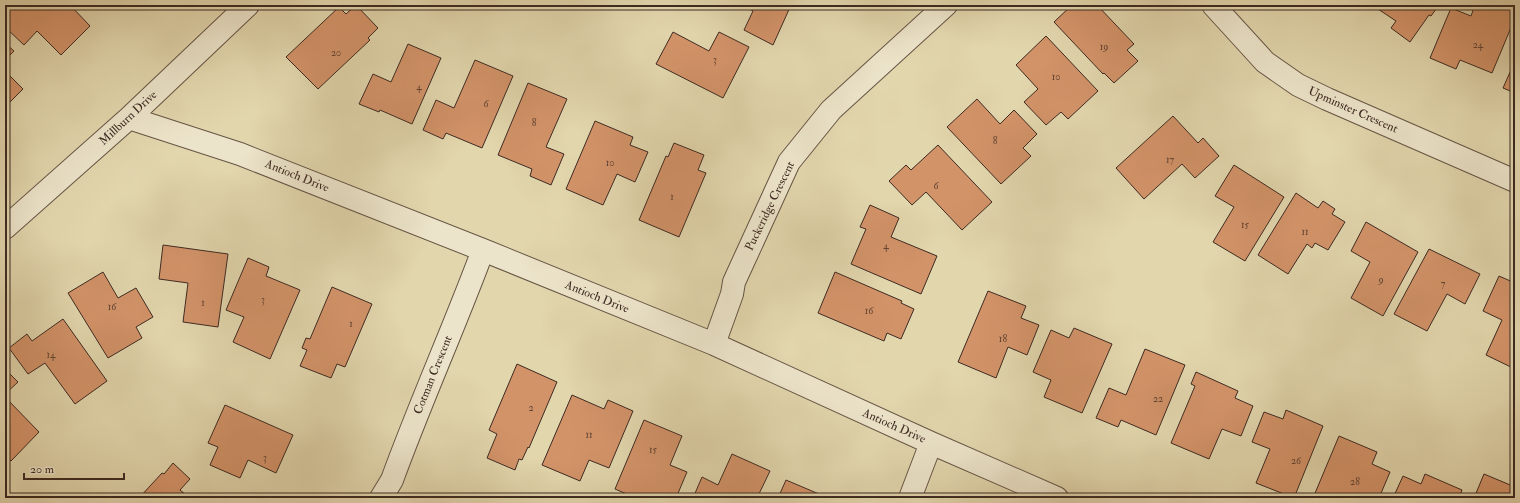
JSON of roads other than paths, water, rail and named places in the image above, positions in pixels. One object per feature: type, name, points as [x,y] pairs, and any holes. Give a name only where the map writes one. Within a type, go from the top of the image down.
[{"type":"street","name":"Millburn Drive","points":[[5,228],[129,118],[248,5]]},
{"type":"street","name":"Puckeridge Crescent","points":[[714,344],[732,294],[734,282],[789,162],[831,110],[946,5]]},
{"type":"street","name":"Upminster Crescent","points":[[1213,5],[1265,62],[1298,85],[1515,181]]},
{"type":"street","name":"Antioch Drive","points":[[129,118],[240,154],[483,250],[714,344],[931,443],[1057,498]]},
{"type":"street","name":"Cotman Crescent","points":[[381,498],[392,480],[447,338],[463,304],[483,250]]},
{"type":"street","points":[[910,498],[931,443]]}]
